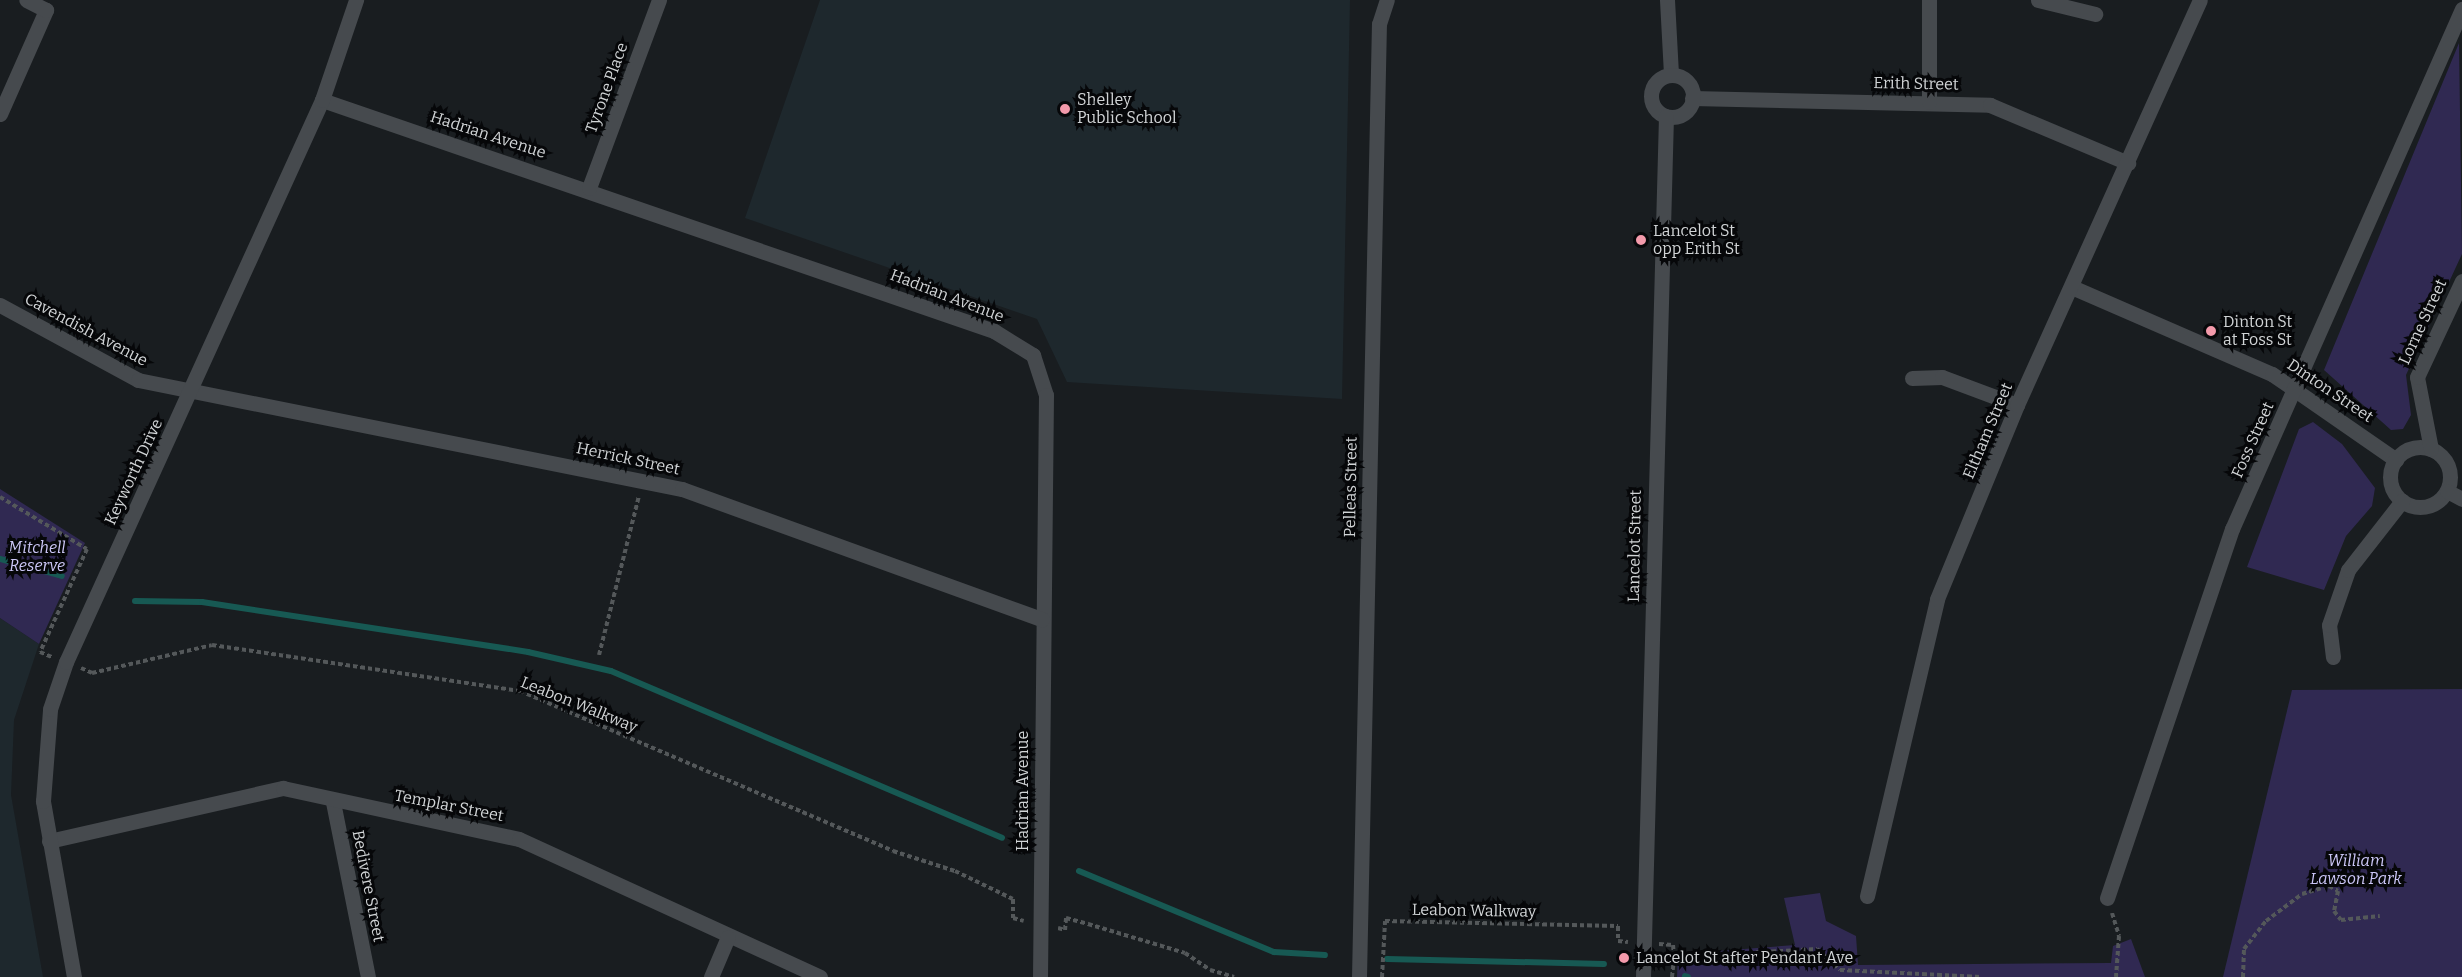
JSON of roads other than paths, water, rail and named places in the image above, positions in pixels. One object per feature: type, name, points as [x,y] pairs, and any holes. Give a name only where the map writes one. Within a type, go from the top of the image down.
[{"type":"street","points":[[0,114],[46,10],[26,0]]},
{"type":"street","name":"Keyworth Drive","points":[[74,977],[49,841],[44,769],[50,709],[66,662],[322,100],[356,0]]},
{"type":"street","name":"Tyrone Place","points":[[589,188],[659,0]]},
{"type":"street","name":"Pelleas Street","points":[[1359,977],[1379,24],[1387,0]]},
{"type":"street","points":[[1667,0],[1671,75]]},
{"type":"street","points":[[1929,0],[1929,102]]},
{"type":"street","points":[[2038,0],[2095,14]]},
{"type":"street","name":"Eltham Street","points":[[1868,896],[1937,599],[2017,405],[2074,288],[2200,0]]},
{"type":"street","name":"Foss Street","points":[[2107,898],[2232,529],[2462,9]]},
{"type":"street","points":[[1671,75],[1689,85],[1692,98],[1680,115],[1666,116],[1651,97],[1657,82],[1671,75]]},
{"type":"street","name":"Erith Street","points":[[1692,98],[1929,102],[2009,110],[2128,163]]},
{"type":"street","name":"Hadrian Avenue","points":[[322,100],[589,188],[994,331],[1033,355],[1046,395],[1040,977]]},
{"type":"street","name":"Lancelot Street","points":[[1643,977],[1666,116]]},
{"type":"street","name":"Lorne Street","points":[[2431,449],[2417,377],[2462,281]]},
{"type":"street","name":"Dinton Street","points":[[2074,288],[2296,388],[2396,460]]},
{"type":"street","name":"Cavendish Avenue","points":[[0,305],[138,380],[191,391]]},
{"type":"street","points":[[1912,378],[1942,377],[2017,405]]},
{"type":"street","name":"Herrick Street","points":[[191,391],[682,489],[1042,619]]},
{"type":"street","points":[[2411,449],[2431,449],[2446,462],[2447,491],[2427,507],[2402,501],[2390,477],[2396,460],[2411,449]]},
{"type":"street","points":[[2447,491],[2462,499]]},
{"type":"street","points":[[2333,657],[2329,625],[2348,570],[2402,501]]},
{"type":"street","name":"Templar Street","points":[[49,841],[283,788],[333,802],[519,839],[728,937],[820,977]]},
{"type":"street","name":"Bedivere Street","points":[[333,802],[368,977]]},
{"type":"street","points":[[711,977],[728,937]]},
{"type":"waterway","points":[[0,559],[62,576]]},
{"type":"waterway","points":[[135,601],[202,602],[528,652],[611,671],[1002,838]]},
{"type":"waterway","points":[[1079,871],[1274,952],[1325,955]]},
{"type":"waterway","points":[[1387,959],[1604,964]]},
{"type":"place","name":"Shelley Public School","points":[[1065,109]]},
{"type":"place","name":"Lancelot St opp Erith St","points":[[1641,240]]},
{"type":"place","name":"Dinton St at Foss St","points":[[2211,331]]},
{"type":"place","name":"Lancelot St after Pendant Ave","points":[[1624,958]]},
{"type":"park label","name":"Mitchell Reserve","points":[[37,557]]},
{"type":"park label","name":"William Lawson Park","points":[[2356,870]]}]
